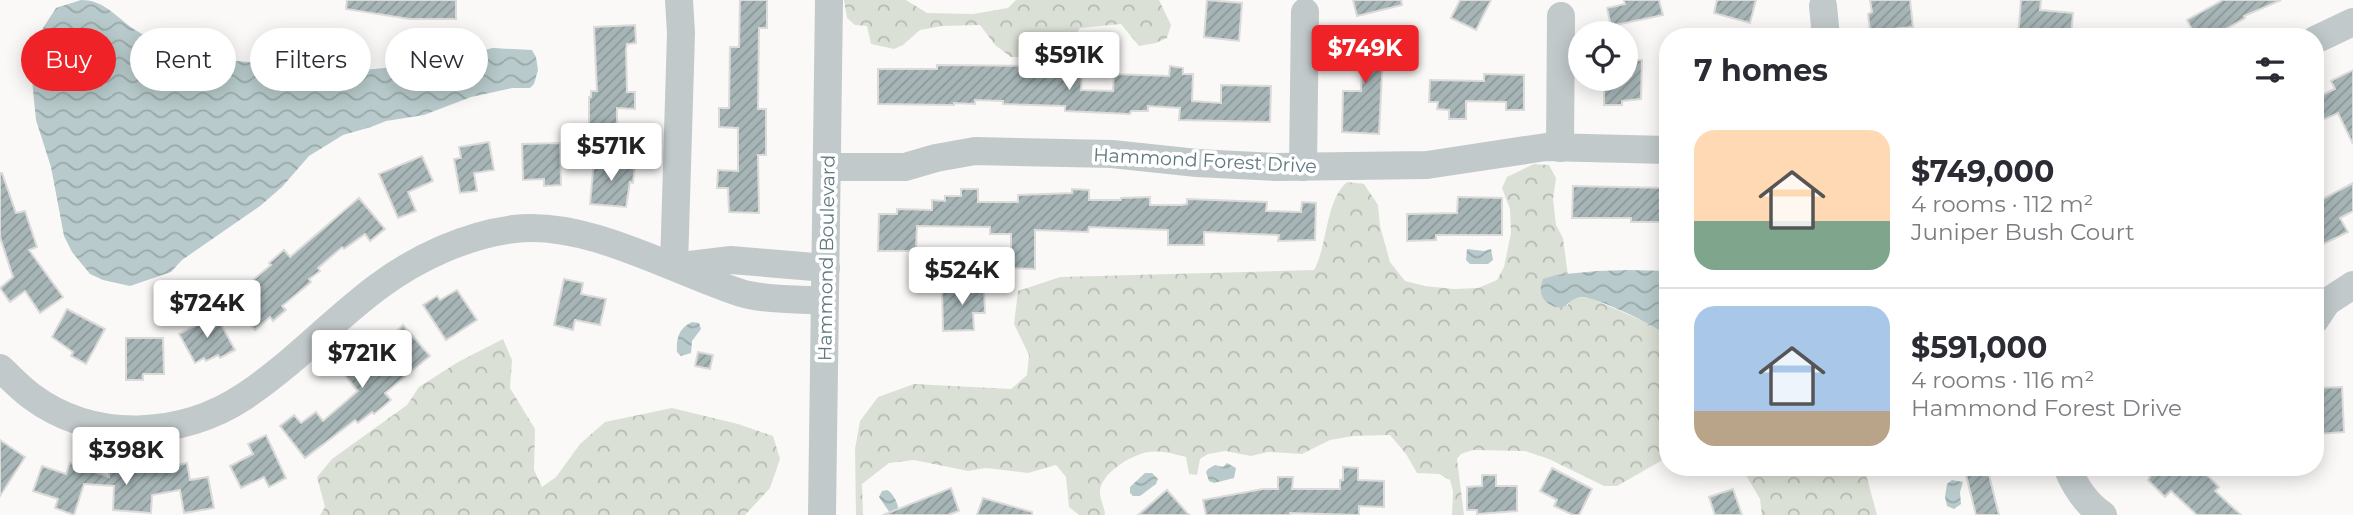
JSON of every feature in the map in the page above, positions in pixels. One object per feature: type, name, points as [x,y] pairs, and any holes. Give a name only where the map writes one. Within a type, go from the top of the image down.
[{"type":"street","points":[[674,266],[681,33],[678,0]]},
{"type":"street","name":"Hammond Boulevard","points":[[822,515],[829,0]]},
{"type":"street","points":[[1823,6],[1824,28]]},
{"type":"street","points":[[1303,167],[1305,12]]},
{"type":"street","points":[[1560,148],[1561,16]]},
{"type":"street","points":[[2324,36],[2353,22]]},
{"type":"street","name":"Hammond Forest Drive","points":[[827,167],[905,167],[975,151],[1112,154],[1197,163],[1303,167],[1427,165],[1546,147],[1659,149]]},
{"type":"street","points":[[0,368],[32,397],[61,414],[96,426],[134,430],[179,426],[213,414],[244,397],[289,363],[379,286],[436,253],[480,236],[516,229],[563,231],[614,245],[744,294],[825,301]]},
{"type":"street","points":[[674,266],[731,260],[826,268]]},
{"type":"street","points":[[2324,306],[2353,285]]},
{"type":"street","points":[[2071,476],[2090,506],[2103,515]]},
{"type":"green space","points":[[844,0],[906,0],[927,13],[973,14],[1008,8],[1016,0],[1159,0],[1171,25],[1167,38],[1139,46],[1121,24],[1080,28],[1065,52],[1053,57],[1011,57],[995,45],[980,25],[942,26],[920,30],[894,49],[871,44],[867,26],[855,25],[847,18]]},
{"type":"green space","points":[[1534,164],[1549,165],[1556,178],[1553,199],[1556,225],[1563,238],[1568,276],[1556,275],[1567,306],[1577,298],[1590,298],[1659,329],[1659,462],[1617,486],[1604,486],[1549,459],[1525,451],[1473,450],[1461,454],[1457,459],[1464,515],[1452,515],[1453,491],[1450,480],[1439,474],[1417,473],[1390,435],[1353,436],[1330,440],[1302,454],[1268,452],[1251,456],[1225,451],[1208,454],[1200,459],[1197,475],[1189,474],[1186,457],[1158,452],[1141,454],[1117,466],[1105,479],[1100,493],[1105,515],[1079,515],[1069,507],[1066,477],[1056,465],[1028,473],[986,468],[968,471],[914,460],[889,463],[862,484],[863,515],[856,515],[855,449],[860,421],[878,397],[914,384],[1011,389],[1027,375],[1029,355],[1014,324],[1018,291],[1060,277],[1314,270],[1335,200],[1347,182],[1364,184],[1378,205],[1380,226],[1390,262],[1405,281],[1454,289],[1478,288],[1497,280],[1504,267],[1511,233],[1510,209],[1502,188],[1507,177]]},
{"type":"green space","points":[[503,339],[512,360],[510,388],[535,429],[534,470],[542,487],[556,477],[580,444],[605,422],[672,408],[738,424],[773,436],[780,459],[770,488],[745,515],[320,515],[325,507],[317,477],[332,459],[407,405],[419,387],[458,362]]},
{"type":"green space","points":[[1746,476],[1866,476],[1877,515],[1762,515],[1760,499]]},
{"type":"water","points":[[81,0],[90,1],[104,7],[133,28],[130,28],[130,91],[236,91],[236,61],[250,62],[250,91],[371,91],[371,69],[385,68],[385,91],[488,91],[488,49],[492,48],[532,50],[538,70],[530,88],[512,88],[471,97],[424,115],[386,121],[343,135],[309,156],[282,187],[260,206],[182,260],[171,272],[130,286],[90,274],[72,252],[64,236],[51,167],[36,120],[33,91],[116,91],[116,28],[43,28],[56,8]]},
{"type":"water","points":[[1467,249],[1491,249],[1493,260],[1488,264],[1470,264],[1466,260]]},
{"type":"water","points":[[1597,271],[1659,271],[1659,330],[1589,298],[1574,299],[1565,306],[1558,307],[1549,304],[1542,295],[1543,279]]},
{"type":"water","points":[[692,322],[699,323],[701,329],[692,341],[691,353],[681,356],[677,352],[678,338],[681,330]]},
{"type":"water","points":[[1227,463],[1236,468],[1234,478],[1214,483],[1209,481],[1206,472],[1208,469],[1215,465],[1223,467]]},
{"type":"water","points":[[1145,473],[1152,473],[1158,479],[1156,484],[1140,496],[1133,496],[1130,487]]},
{"type":"water","points":[[1952,480],[1963,482],[1961,504],[1954,509],[1947,506],[1945,497],[1947,484]]},
{"type":"water","points":[[887,490],[898,508],[890,513],[879,497],[882,491]]},
{"type":"building","points":[[347,0],[456,0],[456,19],[410,19],[346,9]]},
{"type":"building","points":[[740,0],[767,0],[767,28],[759,28],[758,109],[766,109],[766,155],[758,155],[759,213],[729,212],[728,188],[717,188],[718,170],[738,171],[738,128],[719,127],[719,108],[729,108],[730,47],[739,47]]},
{"type":"building","points":[[1207,0],[1242,3],[1239,41],[1204,37]]},
{"type":"building","points":[[1353,0],[1401,0],[1402,5],[1357,16]]},
{"type":"building","points":[[1460,0],[1491,0],[1476,30],[1451,18]]},
{"type":"building","points":[[1624,0],[1659,0],[1663,15],[1635,21],[1610,21],[1607,8],[1625,4]]},
{"type":"building","points":[[1717,0],[1756,0],[1750,23],[1714,13]]},
{"type":"building","points":[[1870,0],[1910,0],[1913,27],[1870,28],[1868,14],[1872,12]]},
{"type":"building","points":[[2021,0],[2041,0],[2040,10],[2073,13],[2072,28],[2019,28]]},
{"type":"building","points":[[2223,0],[2281,0],[2244,16],[2245,18],[2227,28],[2191,28],[2187,20]]},
{"type":"building","points":[[635,25],[636,43],[627,44],[626,49],[627,92],[635,92],[635,109],[617,108],[617,129],[589,129],[589,97],[591,91],[597,91],[594,27]]},
{"type":"building","points":[[1345,34],[1384,34],[1379,134],[1342,132],[1343,91],[1361,91],[1362,63],[1355,63],[1355,51],[1345,51]]},
{"type":"building","points":[[1638,60],[1642,60],[1641,99],[1622,101],[1622,105],[1604,105],[1604,91],[1638,91]]},
{"type":"building","points":[[937,65],[1039,66],[1038,75],[1082,75],[1081,90],[1113,91],[1114,74],[1169,76],[1170,66],[1183,68],[1183,74],[1193,74],[1192,101],[1221,103],[1221,85],[1271,86],[1270,122],[1179,120],[1180,108],[1148,106],[1148,111],[1131,111],[1130,114],[1065,111],[1065,106],[1003,104],[1003,101],[975,100],[975,104],[954,105],[878,104],[878,69],[937,69]]},
{"type":"building","points":[[2353,70],[2353,144],[2338,113],[2324,119],[2324,94],[2335,89],[2331,81]]},
{"type":"building","points":[[1484,74],[1524,75],[1524,110],[1506,110],[1506,102],[1466,101],[1466,119],[1449,119],[1449,110],[1437,109],[1438,102],[1429,102],[1430,80],[1484,81]]},
{"type":"building","points":[[489,142],[494,170],[474,173],[477,191],[460,193],[454,159],[461,158],[459,147]]},
{"type":"building","points":[[560,143],[561,185],[544,186],[544,179],[523,180],[522,144]]},
{"type":"building","points":[[422,156],[433,181],[408,192],[416,211],[398,218],[379,174]]},
{"type":"building","points":[[594,160],[635,164],[626,207],[590,204]]},
{"type":"building","points":[[0,173],[16,213],[25,211],[37,247],[29,250],[63,297],[40,313],[25,291],[10,302],[0,288],[13,277],[0,237]]},
{"type":"building","points":[[2353,183],[2353,211],[2340,218],[2348,232],[2324,244],[2324,198]]},
{"type":"building","points":[[1573,186],[1659,188],[1659,222],[1631,222],[1631,218],[1572,218]]},
{"type":"building","points":[[961,189],[978,189],[978,202],[1018,202],[1018,195],[1072,193],[1072,189],[1089,190],[1089,200],[1150,197],[1150,205],[1181,205],[1187,204],[1187,199],[1267,202],[1266,211],[1301,212],[1302,202],[1316,203],[1315,240],[1278,241],[1279,235],[1204,232],[1204,245],[1168,245],[1168,230],[1089,227],[1088,232],[1035,230],[1035,269],[1011,268],[1011,234],[990,234],[990,227],[917,226],[916,251],[878,251],[879,214],[897,214],[897,209],[932,210],[932,200],[945,201],[945,196],[961,196]]},
{"type":"building","points":[[1458,197],[1502,198],[1502,235],[1436,235],[1436,240],[1407,241],[1407,214],[1457,213]]},
{"type":"building","points":[[359,198],[385,229],[370,241],[365,234],[344,249],[342,247],[318,268],[320,271],[309,279],[311,282],[282,306],[286,310],[273,321],[270,317],[255,330],[229,300],[271,265],[269,263],[284,250],[290,257]]},
{"type":"building","points":[[564,279],[583,283],[581,294],[606,299],[600,325],[575,320],[573,330],[554,325]]},
{"type":"building","points":[[984,286],[985,313],[973,313],[974,330],[943,331],[942,288]]},
{"type":"building","points":[[457,290],[477,320],[446,340],[423,305],[437,296],[440,300]]},
{"type":"building","points":[[67,309],[105,329],[86,364],[71,356],[73,352],[52,337]]},
{"type":"building","points":[[216,315],[235,350],[220,358],[218,355],[195,363],[179,334]]},
{"type":"building","points":[[403,325],[430,356],[385,393],[391,400],[374,414],[372,412],[358,423],[355,420],[305,458],[280,426],[294,415],[301,423],[316,412],[323,421],[358,391],[343,373],[386,335],[389,339]]},
{"type":"building","points":[[126,338],[163,338],[164,374],[143,374],[143,380],[126,380]]},
{"type":"building","points":[[698,352],[713,355],[710,369],[695,366]]},
{"type":"building","points":[[2342,387],[2344,432],[2324,434],[2324,388]]},
{"type":"building","points":[[266,435],[286,478],[269,487],[264,477],[241,488],[230,466],[253,454],[248,444]]},
{"type":"building","points":[[0,440],[25,457],[0,496]]},
{"type":"building","points":[[70,463],[109,477],[109,465],[168,472],[167,467],[187,463],[190,480],[208,477],[214,508],[184,513],[180,490],[152,495],[151,513],[113,510],[114,486],[84,484],[74,515],[55,508],[58,499],[33,491],[42,466],[66,474]]},
{"type":"building","points":[[1343,467],[1358,468],[1358,480],[1384,481],[1384,507],[1359,506],[1359,515],[1206,515],[1203,500],[1263,489],[1278,489],[1278,477],[1293,477],[1292,489],[1340,489]]},
{"type":"building","points":[[1552,468],[1592,489],[1579,515],[1554,506],[1557,500],[1540,491]]},
{"type":"building","points":[[1482,475],[1496,475],[1496,486],[1517,486],[1517,511],[1477,514],[1477,510],[1467,510],[1467,487],[1482,486]]},
{"type":"building","points":[[1966,476],[1989,476],[1999,515],[1976,515]]},
{"type":"building","points":[[2208,476],[2219,487],[2215,491],[2241,515],[2197,515],[2171,491],[2165,497],[2148,480],[2150,477]]},
{"type":"building","points":[[951,488],[959,511],[948,515],[883,515]]},
{"type":"building","points":[[1733,489],[1742,515],[1715,515],[1709,497]]},
{"type":"building","points":[[1167,490],[1189,515],[1138,515]]},
{"type":"building","points":[[983,498],[1032,512],[1032,515],[977,515]]}]
